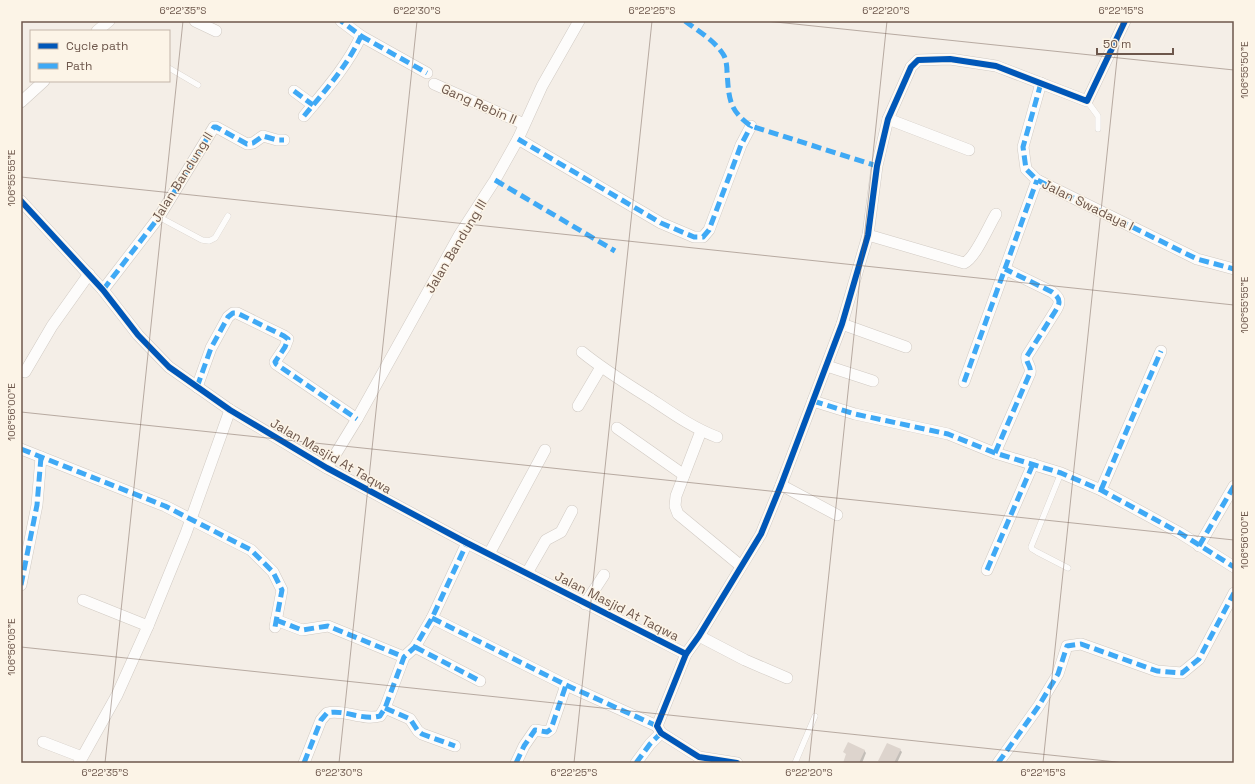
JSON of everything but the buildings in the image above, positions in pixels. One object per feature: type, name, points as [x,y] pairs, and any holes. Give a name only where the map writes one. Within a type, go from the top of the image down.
[{"type":"street","points":[[195,21],[216,31]]},
{"type":"street","points":[[341,21],[361,36],[426,73]]},
{"type":"street","name":"Jalan Bandung III","points":[[327,468],[357,419],[460,234],[496,180],[518,139],[542,86],[579,21]]},
{"type":"street","points":[[636,763],[659,730],[686,654],[700,636],[761,534],[781,485],[842,324],[868,235],[877,166],[888,119],[911,67],[918,60],[950,59],[996,66],[1087,101],[1126,21]]},
{"type":"street","points":[[304,116],[339,71],[361,36]]},
{"type":"street","points":[[21,102],[43,82]]},
{"type":"street","name":"Jalan Swadaya I","points":[[1042,83],[1023,148],[1026,169],[1037,180],[1197,259],[1234,269]]},
{"type":"street","name":"Gang Rebin II","points":[[434,84],[524,124]]},
{"type":"street","points":[[294,91],[313,105]]},
{"type":"street","points":[[888,119],[969,150]]},
{"type":"street","points":[[518,139],[660,223],[694,237],[703,237],[709,230],[741,145],[751,126]]},
{"type":"street","name":"Jalan Bandung II","points":[[103,290],[159,218],[214,127],[247,144],[253,143],[263,136],[277,140],[284,140]]},
{"type":"street","points":[[964,382],[1037,180]]},
{"type":"street","name":"Jalan Masjid At Taqwa","points":[[21,201],[103,290],[138,335],[169,367],[196,387],[230,410],[327,468],[467,543],[686,654]]},
{"type":"street","points":[[868,235],[964,262],[968,261],[973,255],[996,214]]},
{"type":"street","points":[[995,453],[1030,373],[1031,369],[1026,360],[1027,356],[1060,303],[1058,298],[1052,292],[1005,269]]},
{"type":"street","points":[[25,372],[52,326],[89,274]]},
{"type":"street","points":[[196,387],[212,348],[228,316],[233,313],[237,313],[288,339],[275,362],[276,364],[357,419]]},
{"type":"street","points":[[842,324],[906,347]]},
{"type":"street","points":[[1101,490],[1161,351]]},
{"type":"street","points":[[582,352],[600,367],[701,431],[717,437]]},
{"type":"street","points":[[827,366],[873,381]]},
{"type":"street","points":[[578,406],[600,367]]},
{"type":"street","points":[[813,401],[855,414],[948,434],[995,453],[1061,473],[1101,490],[1234,567]]},
{"type":"street","points":[[43,742],[81,760],[117,695],[148,626],[191,519],[230,410]]},
{"type":"street","points":[[616,428],[684,475]]},
{"type":"street","points":[[701,431],[676,496],[675,506],[678,514],[741,566]]},
{"type":"street","points":[[21,449],[135,494],[191,519],[251,550],[273,572],[282,590],[276,623],[302,630],[328,626],[404,657]]},
{"type":"street","points":[[489,554],[545,450]]},
{"type":"street","points":[[21,585],[37,505],[41,457]]},
{"type":"street","points":[[987,570],[1032,464]]},
{"type":"street","points":[[781,485],[837,515]]},
{"type":"street","points":[[1200,546],[1234,486]]},
{"type":"street","points":[[526,573],[546,540],[561,532],[572,511]]},
{"type":"street","points":[[304,763],[321,720],[327,713],[342,713],[372,718],[380,716],[385,708],[404,657],[415,647],[432,618],[467,543]]},
{"type":"street","points":[[586,604],[604,575]]},
{"type":"street","points":[[998,763],[1038,706],[1058,674],[1068,646],[1081,644],[1157,671],[1182,673],[1199,659],[1234,593]]},
{"type":"street","points":[[82,600],[148,626]]},
{"type":"street","points":[[432,618],[659,730],[699,757],[737,763]]},
{"type":"street","points":[[700,636],[745,660],[787,678]]},
{"type":"street","points":[[415,647],[480,681]]},
{"type":"street","points":[[516,763],[524,746],[535,730],[548,732],[551,729],[566,685]]},
{"type":"street","points":[[385,708],[410,719],[421,734],[455,746]]},
{"type":"lane","points":[[170,69],[198,85]]},
{"type":"lane","points":[[1087,101],[1098,116],[1098,129]]},
{"type":"lane","points":[[159,218],[206,241],[215,238],[228,216]]},
{"type":"lane","points":[[1061,473],[1031,547],[1033,550],[1068,568]]},
{"type":"lane","points":[[795,763],[815,716]]},
{"type":"marked path","points":[[304,116],[343,68],[361,36],[341,21]]},
{"type":"marked path","points":[[685,21],[710,40],[723,54],[726,62],[729,96],[734,108],[743,120],[751,126],[877,166]]},
{"type":"marked path","points":[[361,36],[427,73]]},
{"type":"marked path","points":[[1041,83],[1023,147],[1026,169],[1037,180],[1197,259],[1234,269]]},
{"type":"marked path","points":[[294,91],[313,105]]},
{"type":"marked path","points":[[518,139],[661,223],[694,237],[703,237],[709,230],[741,145],[751,126]]},
{"type":"marked path","points":[[103,290],[159,217],[214,127],[247,144],[253,143],[263,136],[277,140],[284,140]]},
{"type":"marked path","points":[[495,180],[615,251]]},
{"type":"marked path","points":[[964,382],[1037,180]]},
{"type":"marked path","points":[[995,453],[1030,373],[1027,356],[1059,305],[1057,296],[1052,292],[1005,269]]},
{"type":"marked path","points":[[197,387],[211,348],[228,317],[233,313],[237,313],[288,339],[285,347],[275,362],[276,364],[357,419]]},
{"type":"marked path","points":[[1101,490],[1161,351]]},
{"type":"marked path","points":[[813,401],[855,414],[948,434],[995,453],[1061,473],[1101,490],[1180,533],[1234,567]]},
{"type":"marked path","points":[[21,449],[165,506],[251,550],[273,572],[282,590],[275,627]]},
{"type":"marked path","points":[[21,585],[37,505],[41,457]]},
{"type":"marked path","points":[[987,570],[1033,464]]},
{"type":"marked path","points":[[1199,546],[1234,486]]},
{"type":"marked path","points":[[304,763],[321,720],[327,713],[340,712],[367,717],[380,716],[385,708],[404,657],[415,647],[432,618],[467,543]]},
{"type":"marked path","points":[[998,763],[1038,707],[1058,674],[1067,646],[1081,644],[1157,671],[1182,673],[1199,659],[1234,593]]},
{"type":"marked path","points":[[432,618],[566,685],[657,726]]},
{"type":"marked path","points":[[276,620],[302,630],[328,626],[404,657]]},
{"type":"marked path","points":[[415,647],[480,681]]},
{"type":"marked path","points":[[516,763],[524,746],[535,730],[547,732],[551,729],[566,685]]},
{"type":"marked path","points":[[385,708],[410,719],[418,731],[422,734],[455,746]]},
{"type":"marked path","points":[[636,763],[650,744],[661,733]]},
{"type":"cycle path","points":[[737,763],[699,757],[661,733],[657,726],[686,654],[699,636],[761,534],[781,485],[842,324],[868,235],[877,166],[888,119],[911,67],[918,60],[950,59],[996,66],[1087,101],[1125,21]]},
{"type":"cycle path","points":[[21,201],[103,290],[138,335],[169,367],[230,410],[327,468],[467,543],[686,654]]}]
